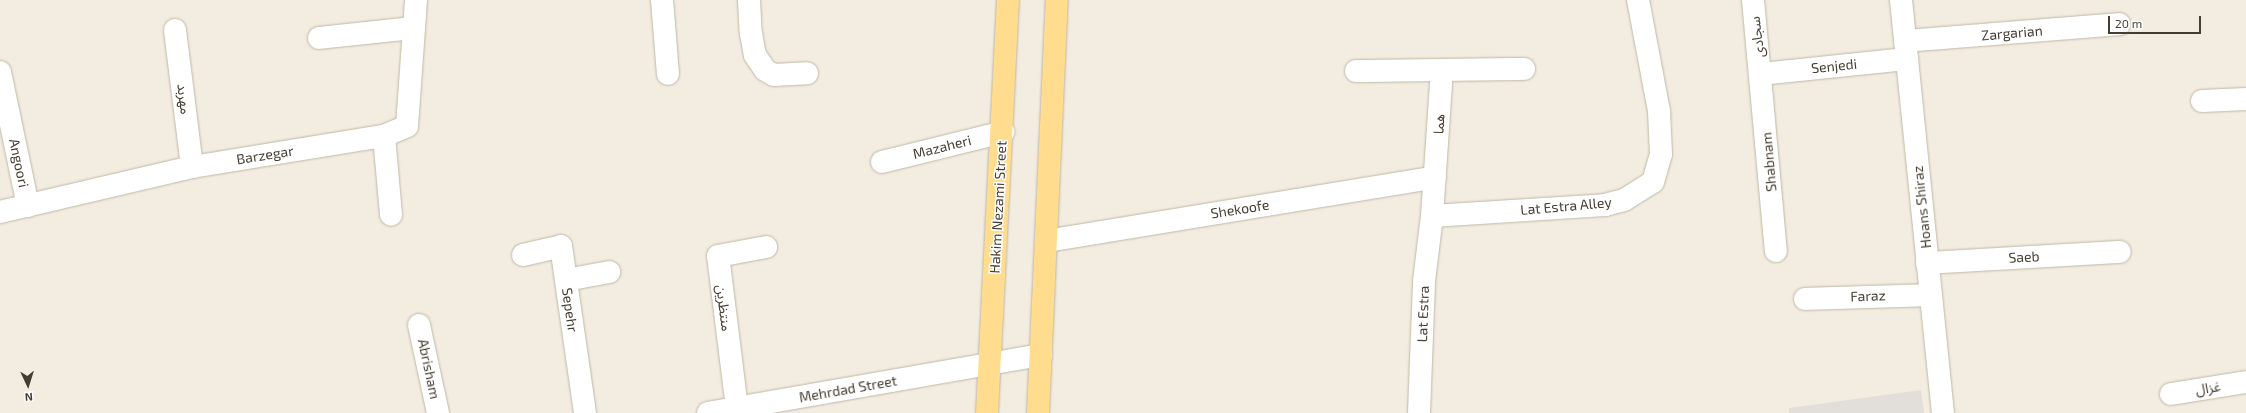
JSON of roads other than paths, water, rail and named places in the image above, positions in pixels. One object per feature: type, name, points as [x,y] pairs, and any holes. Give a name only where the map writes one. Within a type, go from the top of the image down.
[{"type":"main road","name":"Hakim Nezami Street","points":[[987,413],[1008,0]]},
{"type":"main road","points":[[1038,413],[1057,0]]},
{"type":"street","name":"Barzegar","points":[[0,212],[192,167],[384,136],[407,126],[416,0]]},
{"type":"street","points":[[662,0],[668,74]]},
{"type":"street","points":[[749,0],[750,34],[755,55],[765,70],[774,75],[807,73]]},
{"type":"street","name":"Lat Estra Alley","points":[[1432,216],[1605,205],[1624,200],[1653,182],[1661,154],[1659,111],[1638,0]]},
{"type":"street","name":"سجادی","points":[[1753,0],[1761,74]]},
{"type":"street","name":"Hoans Shiraz","points":[[1901,0],[1943,413]]},
{"type":"street","name":"Zargarian","points":[[1906,50],[2119,24]]},
{"type":"street","points":[[319,38],[413,28]]},
{"type":"street","name":"مهربد","points":[[175,30],[192,167]]},
{"type":"street","name":"Senjedi","points":[[1761,74],[1906,50]]},
{"type":"street","points":[[1356,72],[1524,68]]},
{"type":"street","name":"هما","points":[[1432,216],[1442,70]]},
{"type":"street","name":"Angoori","points":[[0,72],[28,206]]},
{"type":"street","name":"Shabnam","points":[[1761,74],[1776,251]]},
{"type":"street","points":[[2202,101],[2246,99]]},
{"type":"street","name":"Mazaheri","points":[[882,162],[1002,132]]},
{"type":"street","points":[[384,136],[391,214]]},
{"type":"street","name":"Shekoofe","points":[[1046,241],[1435,177]]},
{"type":"street","name":"Lat Estra","points":[[1419,413],[1424,281],[1432,216]]},
{"type":"street","name":"Sepehr","points":[[523,255],[561,246],[585,413]]},
{"type":"street","name":"منتظرین","points":[[737,408],[718,256],[766,247]]},
{"type":"street","name":"Saeb","points":[[1928,263],[2120,252]]},
{"type":"street","points":[[566,280],[608,272]]},
{"type":"street","name":"Faraz","points":[[1805,299],[1931,295]]},
{"type":"street","name":"Abrisham","points":[[419,324],[438,413]]},
{"type":"street","name":"Mehrdad Street","points":[[708,413],[1041,355]]},
{"type":"street","name":"غزال","points":[[2171,394],[2246,382]]}]
